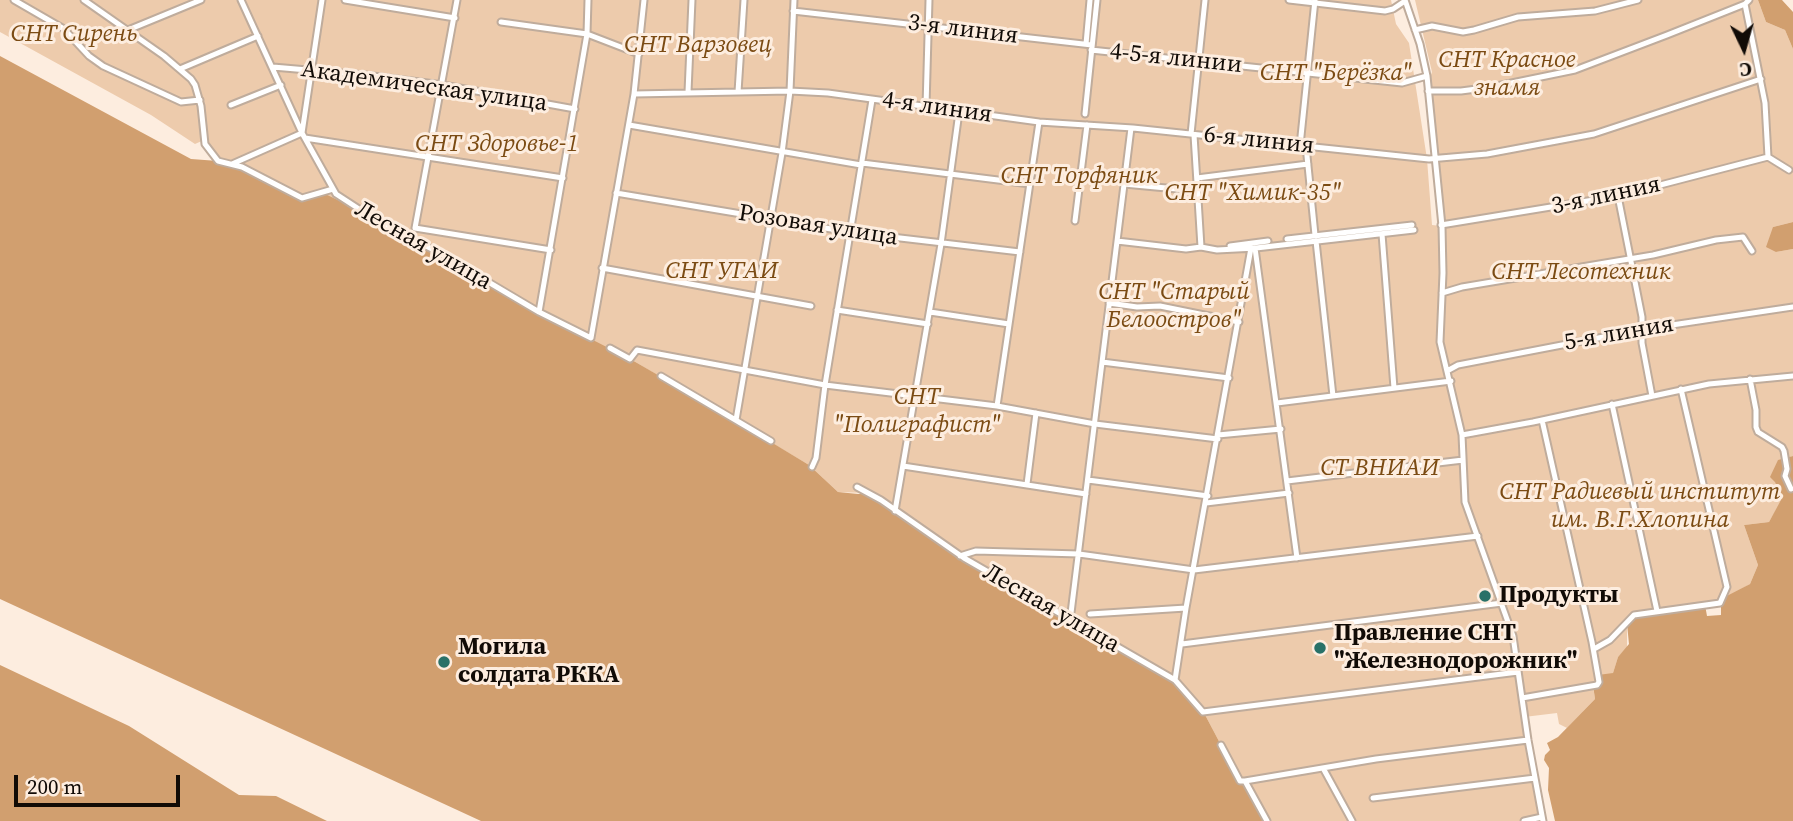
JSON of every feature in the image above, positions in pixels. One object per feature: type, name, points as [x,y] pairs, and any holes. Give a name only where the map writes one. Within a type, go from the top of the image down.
[{"type":"street","points":[[14,0],[64,29],[89,56],[103,66],[181,102],[200,100]]},
{"type":"street","points":[[84,0],[180,69],[195,85],[200,100],[206,148],[218,161],[242,167],[302,198],[333,189]]},
{"type":"street","points":[[128,30],[201,0]]},
{"type":"street","name":"Лесная улица","points":[[241,0],[303,135],[335,194],[382,224],[436,251],[539,312],[591,338],[602,268]]},
{"type":"street","points":[[303,135],[322,0]]},
{"type":"street","points":[[345,0],[455,18]]},
{"type":"street","points":[[457,0],[415,228],[551,250]]},
{"type":"street","points":[[539,312],[587,34],[588,0]]},
{"type":"street","points":[[644,0],[629,125],[602,268],[811,306]]},
{"type":"street","points":[[688,92],[692,0]]},
{"type":"street","points":[[738,92],[744,0]]},
{"type":"street","points":[[736,420],[782,153],[790,91],[794,0]]},
{"type":"street","points":[[926,107],[929,0]]},
{"type":"street","points":[[1084,114],[1090,0]]},
{"type":"street","points":[[1089,46],[1097,0]]},
{"type":"street","points":[[1201,247],[1193,135],[1205,0]]},
{"type":"street","points":[[1289,0],[1385,11],[1405,1],[1415,30],[1429,90],[1441,225],[1440,342],[1462,435],[1465,502],[1513,636],[1542,819],[1524,821]]},
{"type":"street","points":[[1606,0],[1607,9]]},
{"type":"street","points":[[1415,30],[1432,26],[1463,32],[1518,17],[1607,9],[1638,0]]},
{"type":"street","points":[[1315,1],[1303,146],[1308,164],[1333,396]]},
{"type":"street","points":[[1429,90],[1461,90],[1575,70],[1747,2],[1761,79],[1768,157],[1789,170]]},
{"type":"street","name":"3-я линия","points":[[793,11],[1089,46]]},
{"type":"street","points":[[501,22],[587,34],[639,54]]},
{"type":"street","points":[[180,69],[258,36]]},
{"type":"street","name":"4-5-я линии","points":[[1089,46],[1402,83],[1427,76]]},
{"type":"street","name":"Академическая улица","points":[[273,67],[443,85],[575,109]]},
{"type":"street","name":"6-я линия","points":[[1085,124],[1435,159],[1498,152],[1594,134],[1761,79]]},
{"type":"street","points":[[230,104],[281,85]]},
{"type":"street","name":"4-я линия","points":[[634,93],[828,93],[1039,122],[1085,124]]},
{"type":"street","points":[[812,467],[816,458],[825,385],[872,100]]},
{"type":"street","points":[[895,511],[930,313],[959,111]]},
{"type":"street","points":[[998,406],[1039,122]]},
{"type":"street","points":[[1075,221],[1085,124]]},
{"type":"street","points":[[629,125],[782,153],[1030,184]]},
{"type":"street","points":[[1069,621],[1131,128]]},
{"type":"street","points":[[230,164],[303,135],[563,178]]},
{"type":"street","name":"3-я линия","points":[[1441,225],[1618,196],[1768,157]]},
{"type":"street","points":[[1197,178],[1308,164]]},
{"type":"street","points":[[1124,184],[1198,191]]},
{"type":"street","name":"Розовая улица","points":[[616,193],[849,232],[1020,252]]},
{"type":"street","points":[[1618,196],[1642,317],[1651,396]]},
{"type":"street","points":[[1116,242],[1217,250],[1253,247],[1316,238],[1413,228],[1382,234],[1316,238],[1287,239]]},
{"type":"street","points":[[1382,234],[1394,388]]},
{"type":"street","points":[[1442,293],[1716,240],[1743,237],[1752,251]]},
{"type":"street","points":[[1230,246],[1253,247],[1268,241]]},
{"type":"street","points":[[1175,680],[1253,247]]},
{"type":"street","points":[[1253,247],[1281,429],[1297,558]]},
{"type":"street","points":[[1109,303],[1137,307],[1160,306],[1239,322]]},
{"type":"street","name":"5-я линия","points":[[1447,370],[1458,365],[1642,329],[1793,307]]},
{"type":"street","points":[[837,310],[928,324]]},
{"type":"street","points":[[930,313],[1009,324]]},
{"type":"street","points":[[610,348],[630,359],[637,350],[825,385],[998,406],[1095,424],[1218,437],[1281,429]]},
{"type":"street","points":[[1102,362],[1229,379]]},
{"type":"street","points":[[661,376],[771,441]]},
{"type":"street","points":[[1462,435],[1681,390],[1750,379],[1793,376]]},
{"type":"street","points":[[1750,379],[1756,410],[1756,428],[1782,447],[1787,468],[1785,476],[1791,489]]},
{"type":"street","points":[[1277,403],[1451,381]]},
{"type":"street","points":[[1594,649],[1610,640],[1634,615],[1720,603],[1727,587],[1681,390]]},
{"type":"street","points":[[1612,404],[1657,611]]},
{"type":"street","points":[[1027,484],[1036,413]]},
{"type":"street","points":[[1522,698],[1597,685],[1599,678],[1542,420]]},
{"type":"street","points":[[1287,481],[1463,460]]},
{"type":"street","points":[[903,466],[1086,494]]},
{"type":"street","points":[[1088,480],[1207,499],[1289,493]]},
{"type":"street","name":"Лесная улица","points":[[857,487],[960,556],[1175,680],[1203,712],[1518,672]]},
{"type":"street","points":[[960,556],[976,551],[1079,554],[1194,570],[1478,536]]},
{"type":"street","points":[[1182,644],[1502,603]]},
{"type":"street","points":[[1090,614],[1186,608]]},
{"type":"street","points":[[1221,745],[1240,782],[1376,759],[1528,740]]},
{"type":"street","points":[[1322,768],[1352,821]]},
{"type":"street","points":[[1373,798],[1535,778]]},
{"type":"street","points":[[1245,781],[1267,821]]},
{"type":"green space","points":[[0,0],[1090,0],[1085,44],[1091,46],[1097,0],[1391,0],[1396,24],[1409,43],[1427,159],[1432,225],[1441,226],[1428,83],[1432,72],[1415,0],[1758,0],[1766,22],[1785,30],[1793,49],[1793,222],[1773,227],[1776,252],[1793,249],[1793,456],[1778,461],[1775,482],[1782,500],[1769,522],[1744,525],[1758,565],[1750,584],[1720,602],[1627,624],[1627,648],[1618,657],[1613,673],[1593,686],[1595,699],[1567,728],[1559,724],[1557,713],[1524,717],[1540,818],[1525,821],[1267,821],[1240,781],[1203,711],[969,561],[869,493],[838,492],[809,465],[632,360],[223,162],[204,140],[195,144],[151,115],[0,32]]},
{"type":"shaded area","points":[[1758,0],[1782,0],[1793,12],[1793,49],[1785,30],[1766,22]]},
{"type":"shaded area","points":[[0,56],[191,159],[218,161],[242,167],[302,198],[323,193],[361,211],[713,407],[809,465],[838,492],[869,493],[927,534],[1175,680],[1203,711],[1240,781],[1246,781],[1267,821],[481,821],[0,599]]},
{"type":"shaded area","points":[[1793,222],[1793,249],[1776,252],[1766,247],[1773,227]]},
{"type":"shaded area","points":[[1793,456],[1793,821],[1555,821],[1548,790],[1549,768],[1544,760],[1550,750],[1547,743],[1558,737],[1595,699],[1593,685],[1597,685],[1598,675],[1613,673],[1618,657],[1629,644],[1627,624],[1630,618],[1705,605],[1707,616],[1721,615],[1721,599],[1750,584],[1758,565],[1744,525],[1769,522],[1781,500],[1775,482],[1770,477],[1778,460]]},
{"type":"shaded area","points":[[0,665],[129,726],[239,795],[276,796],[327,821],[0,821]]},
{"type":"place","name":"Продукты","points":[[1485,596]]},
{"type":"place","name":"Правление СНТ \"Железнодорожник\"","points":[[1320,648]]},
{"type":"place","name":"Могила солдата РККА","points":[[444,662]]},
{"type":"park label","name":"СНТ Сирень","points":[[74,35]]},
{"type":"park label","name":"СНТ Варзовец","points":[[698,46]]},
{"type":"park label","name":"СНТ \"Берёзка\"","points":[[1336,74]]},
{"type":"park label","name":"СНТ Красное знамя","points":[[1507,75]]},
{"type":"park label","name":"СНТ Здоровье-1","points":[[497,145]]},
{"type":"park label","name":"СНТ Торфяник","points":[[1079,177]]},
{"type":"park label","name":"СНТ \"Химик-35\"","points":[[1253,194]]},
{"type":"park label","name":"СНТ УГАИ","points":[[722,272]]},
{"type":"park label","name":"СНТ Лесотехник","points":[[1581,273]]},
{"type":"park label","name":"СНТ \"Старый Белоостров\"","points":[[1174,307]]},
{"type":"park label","name":"СНТ \"Полиграфист\"","points":[[917,412]]},
{"type":"park label","name":"СТ ВНИАИ","points":[[1380,469]]},
{"type":"park label","name":"СНТ Радиевый институт им. В.Г.Хлопина","points":[[1640,507]]}]
